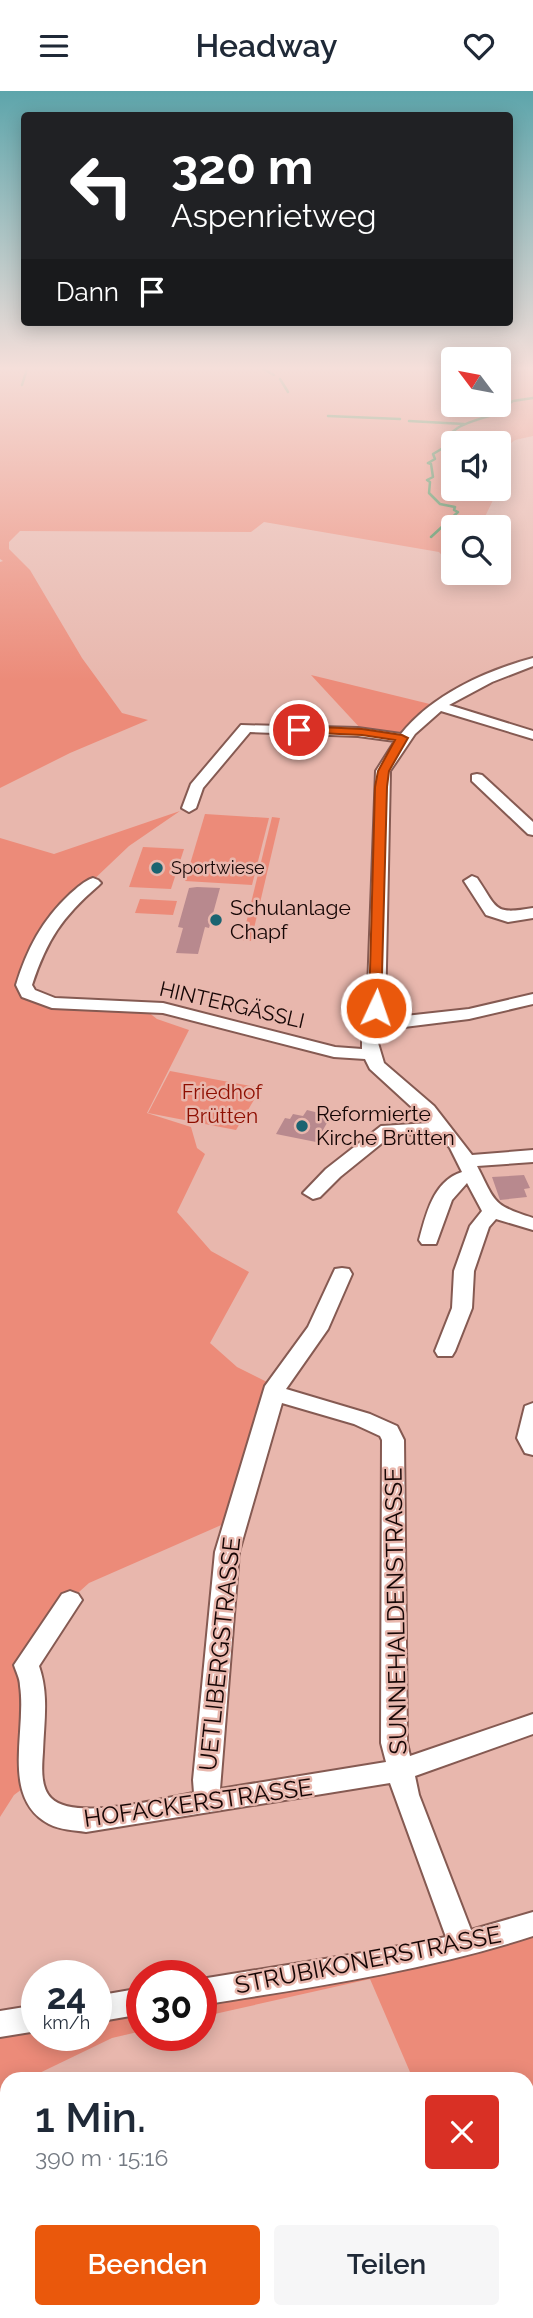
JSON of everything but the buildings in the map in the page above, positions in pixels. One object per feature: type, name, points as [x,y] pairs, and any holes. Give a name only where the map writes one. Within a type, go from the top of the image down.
[{"type":"street","points":[[383,1024],[376,1016],[383,771],[402,738],[438,706],[483,681],[533,662]]},
{"type":"street","points":[[438,706],[533,734]]},
{"type":"street","points":[[189,808],[196,787],[246,728],[362,732],[402,738]]},
{"type":"street","points":[[477,778],[519,814],[533,831]]},
{"type":"street","points":[[472,881],[492,912],[508,917],[533,913]]},
{"type":"street","name":"HINTERGÄSSLI","points":[[93,883],[55,915],[45,929],[24,985],[28,993],[52,1003],[163,1008],[341,1054],[371,1054]]},
{"type":"street","points":[[533,999],[468,1014],[383,1024],[371,1036],[371,1054],[384,1074],[424,1106],[443,1128],[470,1168],[486,1204],[493,1210],[533,1224]]},
{"type":"street","points":[[313,1193],[333,1173],[387,1130],[443,1128]]},
{"type":"street","points":[[429,1240],[449,1186],[470,1168],[533,1156]]},
{"type":"street","points":[[445,1351],[462,1308],[464,1271],[479,1229],[493,1210]]},
{"type":"street","name":"UETLIBERGSTRASSE","points":[[208,1802],[206,1780],[227,1552],[235,1518],[275,1389],[318,1329],[342,1274]]},
{"type":"street","name":"SUNNEHALDENSTRASSE","points":[[275,1389],[378,1425],[389,1431],[393,1440],[394,1743],[399,1771],[463,1945]]},
{"type":"street","points":[[533,1411],[528,1438],[533,1447]]},
{"type":"street","name":"HOFACKERSTRASSE","points":[[70,1600],[26,1665],[33,1686],[26,1786],[37,1804],[65,1821],[86,1821],[399,1771],[533,1724]]},
{"type":"street","name":"STRUBIKONERSTRASSE","points":[[217,1989],[367,1965],[463,1945],[533,1924]]},
{"type":"street","points":[[0,2024],[21,2021]]},
{"type":"green space","points":[[0,473],[441,473],[441,501],[493,501],[486,515],[441,515],[441,554],[264,522],[251,532],[20,531],[9,542],[9,549],[30,570],[82,658],[122,713],[148,720],[70,753],[0,788],[0,562],[3,561],[0,559]]},
{"type":"green space","points":[[311,675],[438,706],[402,738],[361,729]]},
{"type":"green space","points":[[180,811],[129,846],[69,903],[24,985],[39,1000],[143,1008],[157,1019],[189,1030],[147,1113],[191,1127],[197,1148],[205,1154],[177,1212],[211,1251],[249,1272],[210,1343],[237,1367],[269,1383],[235,1519],[89,1583],[70,1600],[26,1665],[26,1786],[14,1795],[0,1817],[0,838],[54,854]]},
{"type":"green space","points":[[205,814],[269,818],[252,885],[185,881]]},
{"type":"green space","points":[[272,817],[280,818],[251,941],[242,940]]},
{"type":"green space","name":"Sportwiese","points":[[143,847],[184,849],[171,889],[129,887]]},
{"type":"green space","points":[[140,899],[177,901],[173,915],[135,913]]},
{"type":"green space","name":"Friedhof Brütten","points":[[170,1071],[261,1088],[236,1130],[148,1113]]},
{"type":"green space","points":[[533,1924],[533,2072],[410,2072],[370,1979],[217,2013],[217,1989]]},
{"type":"green space","points":[[126,2004],[126,2035],[112,2038],[112,2006]]},
{"type":"green space","points":[[21,2021],[21,2051],[85,2051],[42,2072],[0,2072],[0,2024]]},
{"type":"waterway","points":[[431,537],[458,512],[454,510],[455,507],[440,504],[429,493],[430,482],[427,480],[433,477],[432,473]]},
{"type":"place","name":"Sportwiese","points":[[157,868]]},
{"type":"place","name":"Schulanlage Chapf","points":[[216,920]]},
{"type":"place","name":"Reformierte Kirche Brütten","points":[[302,1126]]},
{"type":"route","points":[[299,730],[362,732],[402,738],[383,771],[381,787],[376,1008]]}]
